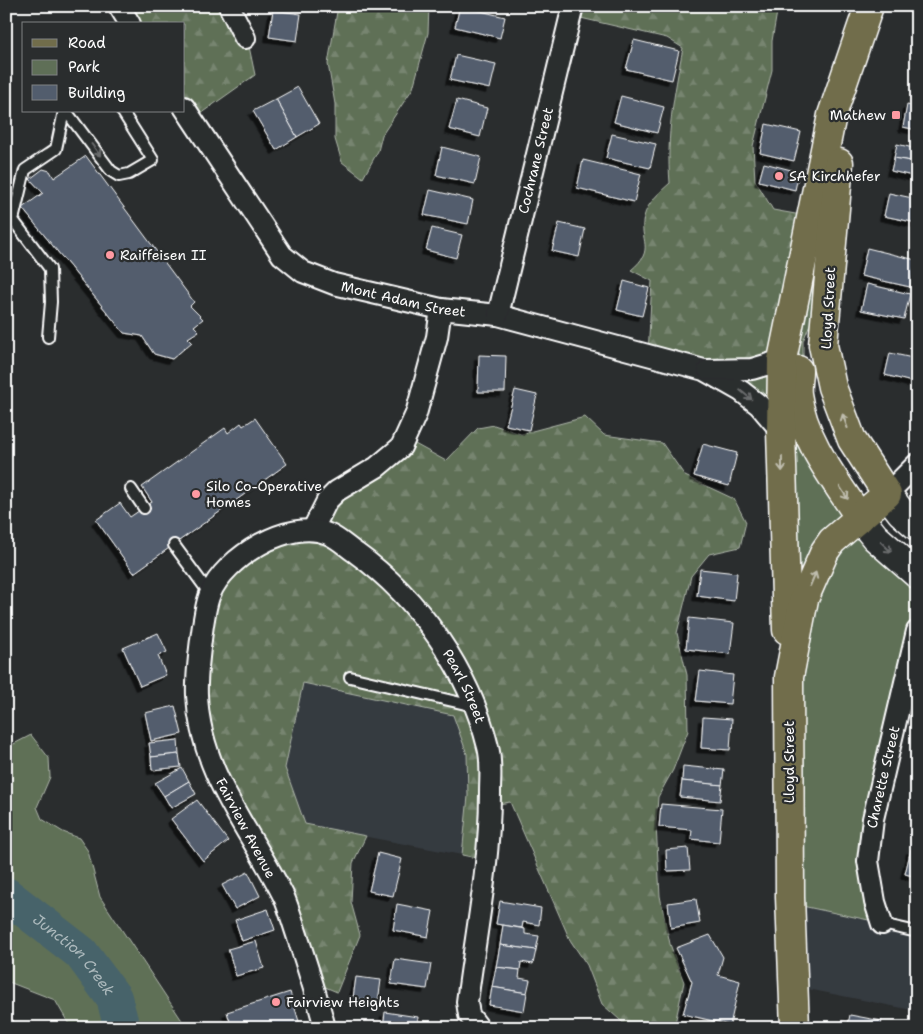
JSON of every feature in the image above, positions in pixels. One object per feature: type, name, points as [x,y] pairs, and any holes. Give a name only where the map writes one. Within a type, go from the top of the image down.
[{"type":"main road","points":[[788,677],[781,431],[782,360],[832,115],[869,6]]},
{"type":"main road","name":"Lloyd Street","points":[[860,518],[828,469],[807,431],[796,393],[802,333],[818,251],[876,6]]},
{"type":"main road","name":"Lloyd Street","points":[[795,1028],[790,897],[788,677],[804,599],[825,551],[832,541],[887,494],[852,440],[832,387],[823,345],[839,163]]},
{"type":"main road","points":[[887,494],[901,512],[917,526]]},
{"type":"main road","points":[[860,518],[875,537],[917,574]]},
{"type":"street","points":[[229,6],[245,38]]},
{"type":"street","name":"Cochrane Street","points":[[498,315],[573,6]]},
{"type":"street","name":"Mont Adam Street","points":[[185,109],[282,255],[303,272],[334,284],[442,309],[498,315],[704,370],[742,390],[759,405],[781,431]]},
{"type":"street","points":[[210,594],[226,570],[253,549],[280,534],[313,529],[327,501],[336,491],[377,467],[401,448],[416,414],[437,337],[442,309]]},
{"type":"street","name":"Mont Adam Street","points":[[704,370],[752,370],[782,360]]},
{"type":"street","points":[[887,494],[917,464]]},
{"type":"street","name":"Pearl Street","points":[[313,529],[330,535],[370,563],[399,588],[452,661],[474,706],[489,749],[487,867],[467,1002],[469,1015],[479,1028]]},
{"type":"street","name":"Fairview Avenue","points":[[210,594],[196,694],[202,739],[227,799],[284,898],[313,982],[325,1028]]},
{"type":"street","name":"Charette Street","points":[[882,924],[875,902],[868,861],[873,819],[917,632]]},
{"type":"lane","points":[[48,337],[51,302],[50,269],[13,220],[25,170],[56,148],[65,112]]},
{"type":"lane","points":[[66,112],[111,171],[119,176],[129,174],[153,160],[123,112]]},
{"type":"lane","points":[[132,489],[144,508]]},
{"type":"lane","points":[[174,545],[210,594]]},
{"type":"lane","points":[[350,677],[474,706]]},
{"type":"lane","points":[[882,924],[917,932]]},
{"type":"shaded area","points":[[302,683],[454,715],[467,754],[468,796],[462,855],[305,825],[285,768]]},
{"type":"shaded area","points":[[802,906],[917,931],[917,1011],[803,988]]},
{"type":"green space","points":[[117,6],[231,6],[247,37],[255,75],[190,121],[185,112],[185,22],[127,22]]},
{"type":"green space","points":[[338,6],[429,6],[428,33],[413,88],[382,135],[378,151],[363,178],[342,162],[335,139],[335,104],[328,64]]},
{"type":"green space","points":[[574,6],[778,6],[772,41],[772,70],[753,146],[755,180],[773,210],[835,221],[801,286],[787,436],[741,392],[648,355],[652,281],[631,270],[639,263],[645,250],[643,225],[648,207],[654,198],[670,183],[670,132],[683,48],[667,38],[572,16]]},
{"type":"green space","points":[[835,221],[821,297],[803,341],[803,392],[811,432],[917,575],[917,636],[875,819],[883,923],[802,906],[784,380],[801,286]]},
{"type":"green space","points":[[585,417],[604,435],[662,443],[685,476],[734,499],[746,522],[740,547],[709,554],[691,576],[677,633],[687,675],[688,731],[673,770],[658,797],[656,825],[660,896],[670,944],[684,982],[674,1028],[629,1028],[602,1004],[587,965],[570,940],[510,802],[488,806],[486,860],[462,855],[468,796],[467,754],[453,715],[303,683],[285,768],[305,824],[366,836],[353,863],[351,902],[360,935],[337,992],[311,981],[250,843],[195,693],[225,569],[312,528],[404,438],[446,461],[478,428],[494,425],[521,434]]},
{"type":"green space","points":[[31,735],[49,758],[50,777],[37,807],[42,819],[63,832],[79,838],[88,851],[100,897],[187,1028],[71,1028],[55,1000],[6,981],[6,748]]},
{"type":"building","points":[[460,6],[505,17],[500,38],[455,27]]},
{"type":"building","points":[[273,10],[301,14],[297,41],[269,37]]},
{"type":"building","points":[[6,17],[10,18],[6,36]]},
{"type":"building","points":[[634,40],[679,51],[672,80],[626,69]]},
{"type":"building","points":[[456,55],[496,64],[490,89],[450,80]]},
{"type":"building","points":[[298,87],[319,124],[297,137],[276,99]]},
{"type":"building","points":[[621,96],[664,107],[657,133],[614,122]]},
{"type":"building","points":[[276,99],[297,137],[276,150],[253,111]]},
{"type":"building","points":[[457,100],[487,108],[480,137],[449,129]]},
{"type":"building","points":[[907,105],[917,107],[917,130],[903,127]]},
{"type":"building","points":[[766,124],[801,132],[794,161],[760,153]]},
{"type":"building","points":[[612,134],[656,144],[650,168],[606,158]]},
{"type":"building","points":[[897,144],[917,149],[917,162],[894,158]]},
{"type":"building","points":[[442,147],[481,157],[475,184],[436,175]]},
{"type":"building","name":"Raiffeisen II","points":[[86,156],[194,302],[190,306],[203,319],[194,326],[199,331],[188,338],[192,342],[172,359],[154,354],[142,336],[124,333],[22,208],[43,193],[30,179],[43,169],[50,171],[54,178]]},
{"type":"building","points":[[894,158],[917,162],[917,177],[891,171]]},
{"type":"building","points":[[583,160],[641,174],[634,202],[577,188]]},
{"type":"building","name":"SA Kirchhefer","points":[[764,163],[799,172],[795,190],[759,181]]},
{"type":"building","points":[[430,190],[473,200],[468,224],[424,215]]},
{"type":"building","points":[[889,193],[917,199],[917,223],[884,216]]},
{"type":"building","points":[[559,223],[585,229],[579,257],[552,251]]},
{"type":"building","points":[[432,228],[462,235],[456,258],[426,250]]},
{"type":"building","points":[[867,248],[916,260],[910,287],[861,276]]},
{"type":"building","points":[[624,281],[649,288],[642,316],[617,310]]},
{"type":"building","points":[[867,284],[910,294],[904,319],[861,310]]},
{"type":"building","points":[[890,353],[917,359],[912,382],[885,375]]},
{"type":"building","points":[[479,355],[506,356],[505,392],[478,392]]},
{"type":"building","points":[[515,390],[537,395],[529,430],[506,425]]},
{"type":"building","name":"Silo Co-Operative Homes","points":[[255,418],[287,464],[134,573],[96,520],[120,503],[130,517],[152,502],[142,487],[225,428],[228,433],[241,423],[243,426]]},
{"type":"building","points":[[703,444],[737,453],[729,486],[694,476]]},
{"type":"building","points":[[700,569],[737,573],[734,601],[697,596]]},
{"type":"building","points":[[689,618],[734,623],[730,654],[686,649]]},
{"type":"building","points":[[158,633],[167,652],[158,656],[166,675],[140,686],[123,648]]},
{"type":"building","points":[[700,671],[733,675],[730,704],[696,701]]},
{"type":"building","points":[[175,706],[182,734],[151,741],[145,713]]},
{"type":"building","points":[[703,717],[732,719],[730,750],[701,748]]},
{"type":"building","points":[[178,740],[179,754],[151,757],[149,743]]},
{"type":"building","points":[[179,754],[181,767],[152,770],[151,757]]},
{"type":"building","points":[[683,766],[724,770],[722,785],[682,781]]},
{"type":"building","points":[[182,768],[189,781],[164,796],[155,783]]},
{"type":"building","points":[[189,781],[196,794],[171,808],[164,796]]},
{"type":"building","points":[[682,781],[722,785],[720,801],[680,797]]},
{"type":"building","points":[[197,800],[228,841],[203,861],[171,819]]},
{"type":"building","points":[[661,804],[722,809],[719,842],[691,839],[692,830],[659,827]]},
{"type":"building","points":[[688,848],[690,870],[667,871],[666,850]]},
{"type":"building","points":[[911,849],[917,851],[917,877],[905,874]]},
{"type":"building","points":[[378,853],[402,859],[393,896],[369,891]]},
{"type":"building","points":[[248,872],[260,896],[235,909],[222,885]]},
{"type":"building","points":[[696,899],[700,923],[671,928],[668,903]]},
{"type":"building","points":[[500,901],[541,908],[539,925],[523,922],[522,928],[496,924]]},
{"type":"building","points":[[397,904],[433,911],[428,937],[393,930]]},
{"type":"building","points":[[268,909],[275,930],[242,941],[235,920]]},
{"type":"building","points":[[503,925],[525,929],[525,934],[539,936],[536,950],[500,945]]},
{"type":"building","points":[[710,935],[723,957],[718,975],[740,981],[730,1025],[683,1014],[692,982],[676,948]]},
{"type":"building","points":[[256,941],[264,968],[236,976],[228,949]]},
{"type":"building","points":[[500,945],[536,950],[533,964],[521,962],[520,970],[496,967]]},
{"type":"building","points":[[395,959],[431,964],[427,989],[391,984]]},
{"type":"building","points":[[496,967],[520,970],[519,978],[530,980],[527,993],[492,987]]},
{"type":"building","points":[[356,977],[381,980],[378,1002],[353,998]]},
{"type":"building","points":[[492,987],[527,993],[524,1011],[489,1005]]},
{"type":"building","name":"Fairview Heights","points":[[290,992],[301,1028],[232,1028],[227,1012]]},
{"type":"building","points":[[6,1010],[17,1028],[6,1028]]},
{"type":"building","points":[[385,1012],[418,1017],[417,1028],[383,1028]]},
{"type":"building","points":[[850,1015],[882,1021],[880,1028],[847,1028]]},
{"type":"waterway","name":"Junction Creek","points":[[6,895],[81,953],[114,998],[122,1028]]},
{"type":"place","name":"Mathew","points":[[896,115]]},
{"type":"place","name":"SA Kirchhefer","points":[[779,176]]},
{"type":"place","name":"Raiffeisen II","points":[[110,255]]},
{"type":"place","name":"Silo Co-Operative Homes","points":[[196,494]]},
{"type":"place","name":"Fairview Heights","points":[[276,1002]]}]
